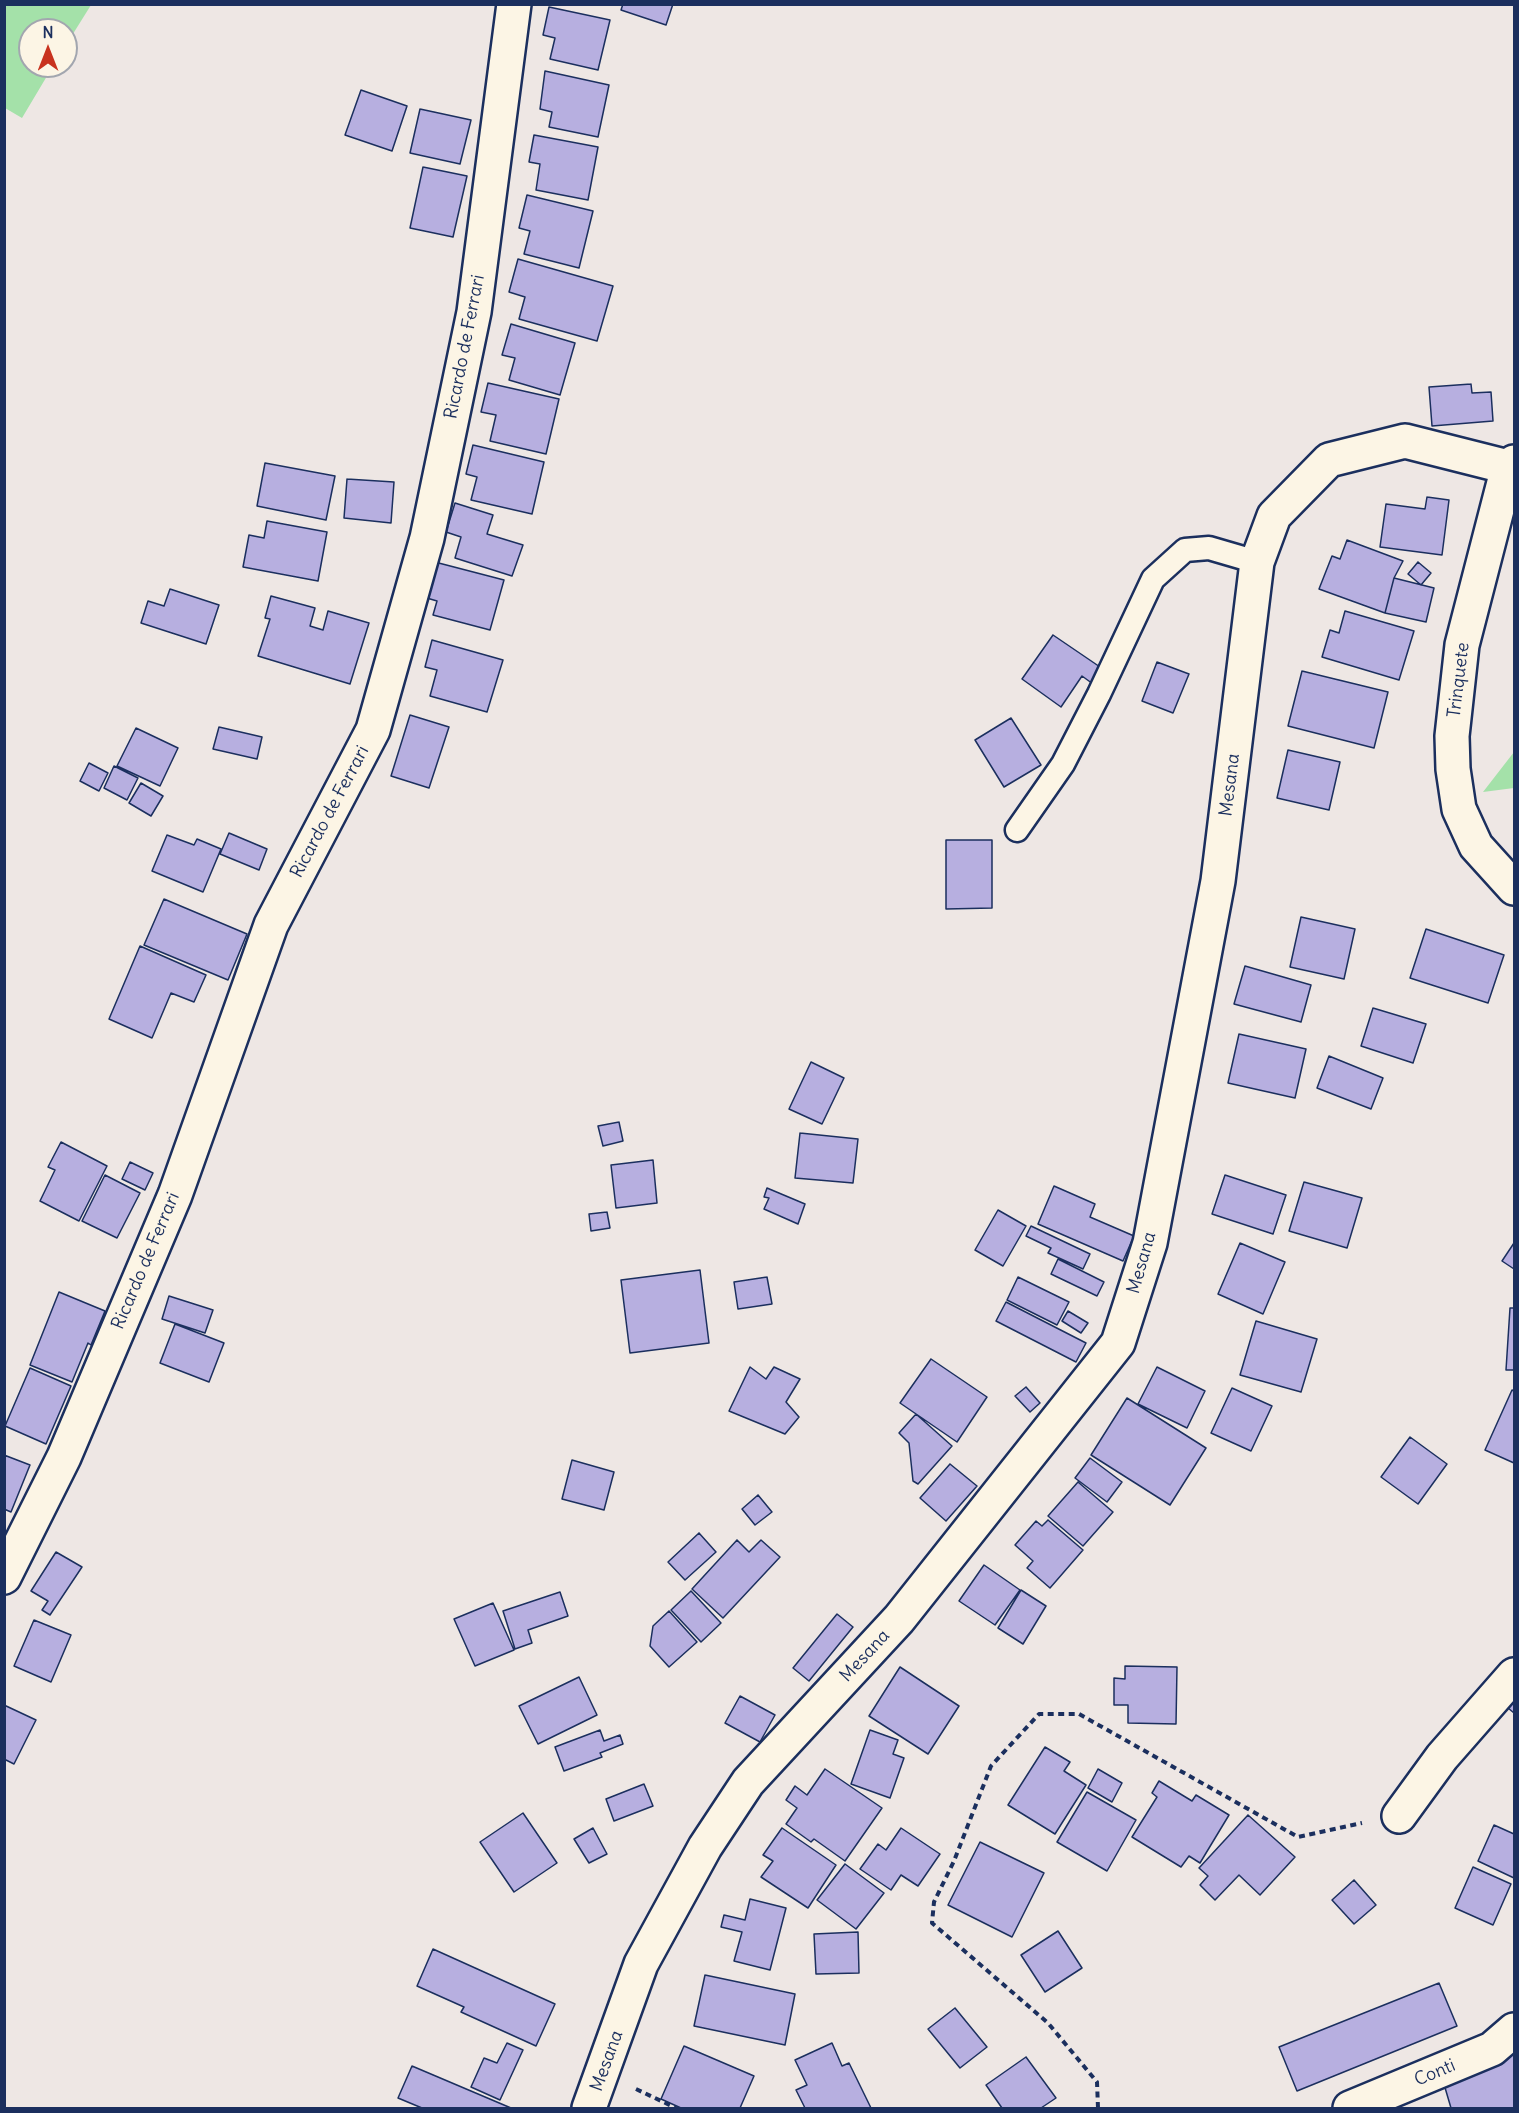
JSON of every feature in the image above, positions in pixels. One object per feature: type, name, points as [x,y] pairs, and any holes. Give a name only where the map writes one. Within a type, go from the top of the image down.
[{"type":"street","name":"Ricardo de Ferrari","points":[[4,1577],[64,1457],[175,1194],[271,925],[373,730],[427,538],[474,312],[514,4]]},
{"type":"street","name":"Mesana","points":[[589,2109],[641,1964],[705,1847],[748,1782],[899,1619],[1118,1343],[1150,1243],[1218,880],[1257,562],[1274,516],[1329,460],[1405,441],[1511,464]]},
{"type":"street","name":"Trinquete","points":[[1511,464],[1462,645],[1452,736],[1459,809],[1476,846],[1515,888]]},
{"type":"street","points":[[1399,1816],[1442,1757],[1515,1675]]},
{"type":"street","name":"Conti","points":[[1350,2109],[1492,2049],[1515,2030]]},
{"type":"lane","points":[[1017,830],[1063,764],[1153,579],[1185,550],[1209,548],[1257,562]]},
{"type":"path","points":[[1098,2109],[1097,2082],[1048,2023],[932,1923],[934,1902],[954,1861],[991,1766],[1039,1714],[1079,1714],[1298,1837],[1399,1816]]},
{"type":"green space","points":[[5,4],[91,5],[78,26],[78,18],[18,18],[18,78],[46,78],[22,118],[5,108]]},
{"type":"green space","points":[[1514,752],[1514,788],[1483,792]]},
{"type":"building","points":[[623,4],[673,4],[666,25],[621,10]]},
{"type":"building","points":[[549,7],[610,20],[598,70],[550,59],[555,38],[543,35]]},
{"type":"building","points":[[545,71],[609,85],[598,137],[549,127],[552,112],[540,109]]},
{"type":"building","points":[[361,90],[407,106],[392,151],[345,135]]},
{"type":"building","points":[[420,109],[471,120],[460,164],[410,153]]},
{"type":"building","points":[[534,135],[598,147],[588,200],[536,190],[540,164],[529,162]]},
{"type":"building","points":[[423,167],[467,176],[453,237],[410,228]]},
{"type":"building","points":[[527,195],[593,211],[579,268],[524,254],[530,231],[519,228]]},
{"type":"building","points":[[518,259],[613,286],[597,341],[519,319],[525,297],[509,292]]},
{"type":"building","points":[[511,324],[575,343],[560,395],[509,380],[515,358],[502,355]]},
{"type":"building","points":[[488,383],[559,399],[546,454],[490,441],[496,415],[481,412]]},
{"type":"building","points":[[1471,384],[1472,393],[1491,392],[1493,421],[1432,426],[1429,387]]},
{"type":"building","points":[[473,445],[544,462],[532,514],[471,500],[477,477],[466,474]]},
{"type":"building","points":[[265,463],[335,476],[326,520],[257,506]]},
{"type":"building","points":[[347,479],[394,482],[391,523],[344,518]]},
{"type":"building","points":[[1427,497],[1449,500],[1442,555],[1380,547],[1386,504],[1425,509]]},
{"type":"building","points":[[455,503],[493,515],[487,534],[523,545],[512,576],[455,558],[461,537],[446,532]]},
{"type":"building","points":[[267,521],[327,532],[318,581],[243,567],[249,535],[264,538]]},
{"type":"building","points":[[1347,540],[1403,561],[1394,578],[1385,613],[1319,589],[1332,556],[1340,559]]},
{"type":"building","points":[[431,561],[504,580],[490,630],[433,615],[437,601],[420,596]]},
{"type":"building","points":[[1418,562],[1431,573],[1421,585],[1408,574]]},
{"type":"building","points":[[1394,578],[1434,588],[1426,622],[1385,613]]},
{"type":"building","points":[[170,589],[219,605],[206,644],[141,623],[148,601],[164,606]]},
{"type":"building","points":[[271,596],[315,608],[310,626],[323,630],[328,611],[369,623],[350,684],[258,656],[270,619],[265,618]]},
{"type":"building","points":[[1345,611],[1414,631],[1399,680],[1322,657],[1330,630],[1339,633]]},
{"type":"building","points":[[1053,635],[1103,669],[1093,684],[1082,676],[1061,707],[1022,679]]},
{"type":"building","points":[[432,640],[503,660],[487,712],[430,696],[437,670],[425,667]]},
{"type":"building","points":[[1157,662],[1189,674],[1173,713],[1142,701]]},
{"type":"building","points":[[1302,671],[1388,692],[1374,748],[1288,726]]},
{"type":"building","points":[[410,715],[449,727],[429,788],[391,776]]},
{"type":"building","points":[[1011,718],[1041,765],[1004,787],[975,740]]},
{"type":"building","points":[[219,727],[262,737],[257,759],[213,749]]},
{"type":"building","points":[[136,728],[178,748],[160,786],[117,766]]},
{"type":"building","points":[[1288,750],[1340,762],[1329,810],[1277,798]]},
{"type":"building","points":[[89,763],[108,773],[99,791],[80,781]]},
{"type":"building","points":[[114,766],[138,778],[127,800],[104,788]]},
{"type":"building","points":[[141,783],[163,796],[151,816],[129,803]]},
{"type":"building","points":[[229,833],[267,849],[259,870],[220,854]]},
{"type":"building","points":[[167,835],[194,845],[197,839],[221,849],[203,892],[152,871]]},
{"type":"building","points":[[946,840],[992,840],[992,908],[946,909]]},
{"type":"building","points":[[164,899],[247,934],[228,980],[144,945]]},
{"type":"building","points":[[1301,917],[1355,929],[1344,979],[1290,967]]},
{"type":"building","points":[[1426,929],[1504,955],[1488,1003],[1410,978]]},
{"type":"building","points":[[140,946],[206,975],[194,1002],[171,993],[152,1038],[109,1019]]},
{"type":"building","points":[[1245,966],[1311,985],[1301,1022],[1234,1004]]},
{"type":"building","points":[[1373,1008],[1426,1024],[1413,1063],[1361,1046]]},
{"type":"building","points":[[1239,1034],[1306,1049],[1295,1098],[1228,1083]]},
{"type":"building","points":[[1329,1056],[1383,1078],[1371,1109],[1317,1088]]},
{"type":"building","points":[[811,1062],[844,1078],[822,1124],[789,1109]]},
{"type":"building","points":[[619,1122],[623,1141],[603,1146],[598,1126]]},
{"type":"building","points":[[800,1133],[858,1139],[853,1183],[795,1178]]},
{"type":"building","points":[[61,1142],[107,1166],[79,1221],[40,1201],[55,1170],[48,1167]]},
{"type":"building","points":[[653,1160],[657,1203],[616,1208],[611,1165]]},
{"type":"building","points":[[130,1162],[153,1173],[145,1190],[122,1179]]},
{"type":"building","points":[[105,1175],[140,1193],[117,1238],[82,1221]]},
{"type":"building","points":[[1225,1175],[1286,1195],[1273,1234],[1212,1214]]},
{"type":"building","points":[[1304,1182],[1362,1198],[1347,1248],[1289,1231]]},
{"type":"building","points":[[1054,1186],[1095,1204],[1090,1217],[1134,1236],[1123,1261],[1038,1224]]},
{"type":"building","points":[[767,1188],[805,1204],[798,1224],[764,1209],[769,1198],[764,1197]]},
{"type":"building","points":[[998,1210],[1026,1226],[1003,1266],[975,1250]]},
{"type":"building","points":[[607,1212],[610,1228],[591,1231],[589,1214]]},
{"type":"building","points":[[1031,1226],[1090,1254],[1083,1269],[1048,1253],[1051,1248],[1026,1236]]},
{"type":"building","points":[[1240,1243],[1285,1262],[1263,1314],[1218,1294]]},
{"type":"building","points":[[1514,1243],[1514,1269],[1502,1261]]},
{"type":"building","points":[[1058,1259],[1104,1282],[1097,1296],[1051,1274]]},
{"type":"building","points":[[700,1270],[709,1343],[630,1353],[621,1280]]},
{"type":"building","points":[[767,1277],[772,1304],[738,1309],[734,1282]]},
{"type":"building","points":[[1018,1277],[1069,1302],[1057,1325],[1007,1300]]},
{"type":"building","points":[[59,1292],[105,1311],[91,1345],[88,1343],[72,1382],[30,1365]]},
{"type":"building","points":[[169,1296],[213,1310],[205,1333],[162,1319]]},
{"type":"building","points":[[1006,1302],[1086,1343],[1076,1362],[996,1321]]},
{"type":"building","points":[[1510,1308],[1514,1308],[1514,1370],[1506,1370]]},
{"type":"building","points":[[1068,1311],[1088,1323],[1081,1333],[1062,1321]]},
{"type":"building","points":[[1256,1321],[1317,1339],[1301,1392],[1240,1375]]},
{"type":"building","points":[[175,1324],[224,1343],[209,1382],[160,1363]]},
{"type":"building","points":[[931,1359],[987,1397],[957,1442],[900,1403]]},
{"type":"building","points":[[750,1367],[766,1379],[774,1367],[800,1379],[786,1402],[799,1417],[785,1434],[729,1411]]},
{"type":"building","points":[[1157,1367],[1205,1391],[1187,1428],[1138,1404]]},
{"type":"building","points":[[30,1368],[71,1386],[46,1444],[5,1426]]},
{"type":"building","points":[[1026,1387],[1040,1403],[1030,1412],[1015,1396]]},
{"type":"building","points":[[1232,1388],[1272,1406],[1251,1451],[1211,1433]]},
{"type":"building","points":[[1512,1390],[1514,1391],[1514,1463],[1485,1450]]},
{"type":"building","points":[[1127,1398],[1206,1448],[1170,1505],[1091,1455]]},
{"type":"building","points":[[916,1414],[952,1446],[918,1484],[913,1481],[909,1443],[899,1433]]},
{"type":"building","points":[[1410,1437],[1447,1464],[1418,1504],[1381,1477]]},
{"type":"building","points":[[4,1455],[30,1465],[11,1512],[4,1509]]},
{"type":"building","points":[[1090,1458],[1122,1482],[1107,1502],[1075,1478]]},
{"type":"building","points":[[572,1460],[614,1472],[604,1510],[562,1499]]},
{"type":"building","points":[[950,1464],[977,1486],[946,1521],[920,1498]]},
{"type":"building","points":[[1078,1482],[1113,1512],[1083,1546],[1048,1516]]},
{"type":"building","points":[[758,1495],[772,1512],[755,1525],[742,1509]]},
{"type":"building","points":[[1048,1520],[1083,1550],[1050,1588],[1027,1568],[1033,1561],[1015,1545],[1036,1521],[1042,1526]]},
{"type":"building","points":[[699,1533],[716,1552],[685,1580],[668,1562]]},
{"type":"building","points":[[737,1540],[749,1552],[761,1540],[780,1557],[723,1618],[692,1589]]},
{"type":"building","points":[[56,1552],[82,1567],[50,1615],[42,1610],[48,1601],[31,1591]]},
{"type":"building","points":[[984,1565],[1020,1590],[995,1625],[959,1601]]},
{"type":"building","points":[[1021,1590],[1046,1606],[1023,1644],[998,1628]]},
{"type":"building","points":[[691,1591],[721,1623],[701,1642],[671,1610]]},
{"type":"building","points":[[560,1592],[568,1616],[528,1630],[532,1643],[515,1649],[503,1611]]},
{"type":"building","points":[[493,1603],[514,1650],[475,1666],[454,1619]]},
{"type":"building","points":[[669,1611],[697,1642],[669,1667],[650,1646],[653,1626]]},
{"type":"building","points":[[837,1614],[853,1627],[809,1681],[793,1668]]},
{"type":"building","points":[[34,1620],[71,1635],[51,1682],[14,1666]]},
{"type":"building","points":[[1125,1666],[1177,1667],[1176,1724],[1128,1723],[1128,1705],[1114,1705],[1114,1678],[1125,1679]]},
{"type":"building","points":[[900,1667],[959,1706],[928,1754],[869,1716]]},
{"type":"building","points":[[579,1677],[597,1715],[538,1744],[519,1706]]},
{"type":"building","points":[[1514,1688],[1514,1713],[1501,1702]]},
{"type":"building","points":[[740,1696],[775,1715],[760,1742],[725,1723]]},
{"type":"building","points":[[4,1705],[36,1720],[14,1764],[4,1759]]},
{"type":"building","points":[[600,1730],[604,1741],[620,1735],[623,1744],[600,1753],[602,1757],[564,1771],[555,1747]]},
{"type":"building","points":[[870,1730],[898,1740],[893,1754],[904,1758],[890,1798],[851,1784]]},
{"type":"building","points":[[1045,1747],[1070,1762],[1064,1771],[1086,1785],[1055,1834],[1008,1805]]},
{"type":"building","points":[[825,1769],[882,1808],[845,1861],[814,1839],[811,1842],[786,1824],[797,1808],[786,1800],[795,1786],[807,1795]]},
{"type":"building","points":[[1098,1769],[1122,1783],[1112,1802],[1088,1788]]},
{"type":"building","points":[[1159,1781],[1192,1801],[1196,1795],[1229,1815],[1200,1863],[1189,1856],[1181,1867],[1132,1837],[1157,1797],[1152,1793]]},
{"type":"building","points":[[644,1784],[653,1806],[614,1821],[606,1799]]},
{"type":"building","points":[[1087,1792],[1136,1820],[1107,1871],[1057,1842]]},
{"type":"building","points":[[523,1813],[557,1863],[514,1892],[480,1842]]},
{"type":"building","points":[[1248,1815],[1295,1857],[1260,1895],[1239,1875],[1215,1900],[1200,1885],[1208,1876],[1199,1868]]},
{"type":"building","points":[[1494,1825],[1514,1834],[1514,1878],[1478,1861]]},
{"type":"building","points":[[593,1828],[607,1854],[589,1863],[574,1839]]},
{"type":"building","points":[[782,1828],[836,1865],[808,1908],[761,1877],[773,1861],[763,1855]]},
{"type":"building","points":[[901,1828],[940,1854],[918,1886],[901,1875],[891,1890],[860,1869],[878,1844],[886,1850]]},
{"type":"building","points":[[980,1842],[1044,1873],[1012,1937],[948,1905]]},
{"type":"building","points":[[845,1864],[884,1893],[856,1929],[817,1900]]},
{"type":"building","points":[[1473,1867],[1511,1884],[1493,1925],[1455,1908]]},
{"type":"building","points":[[1354,1880],[1376,1905],[1354,1924],[1332,1900]]},
{"type":"building","points":[[750,1899],[786,1908],[770,1970],[734,1961],[742,1932],[721,1927],[724,1915],[745,1920]]},
{"type":"building","points":[[1058,1931],[1082,1968],[1045,1992],[1021,1955]]},
{"type":"building","points":[[858,1932],[859,1973],[816,1974],[814,1934]]},
{"type":"building","points":[[433,1949],[555,2004],[536,2046],[461,2012],[464,2007],[417,1986]]},
{"type":"building","points":[[705,1975],[795,1994],[785,2045],[694,2026]]},
{"type":"building","points":[[1439,1983],[1457,2026],[1297,2091],[1279,2047]]},
{"type":"building","points":[[955,2008],[987,2047],[960,2068],[928,2029]]},
{"type":"building","points":[[507,2043],[523,2050],[500,2100],[471,2087],[484,2058],[497,2063]]},
{"type":"building","points":[[832,2043],[842,2066],[849,2063],[871,2108],[805,2108],[796,2090],[807,2085],[795,2060]]},
{"type":"building","points":[[684,2046],[754,2076],[740,2108],[681,2108],[661,2099]]},
{"type":"building","points":[[1514,2052],[1514,2108],[1451,2108],[1441,2074]]},
{"type":"building","points":[[1026,2057],[1056,2098],[1041,2108],[1002,2108],[986,2085]]},
{"type":"building","points":[[412,2066],[511,2108],[422,2108],[398,2098]]}]
